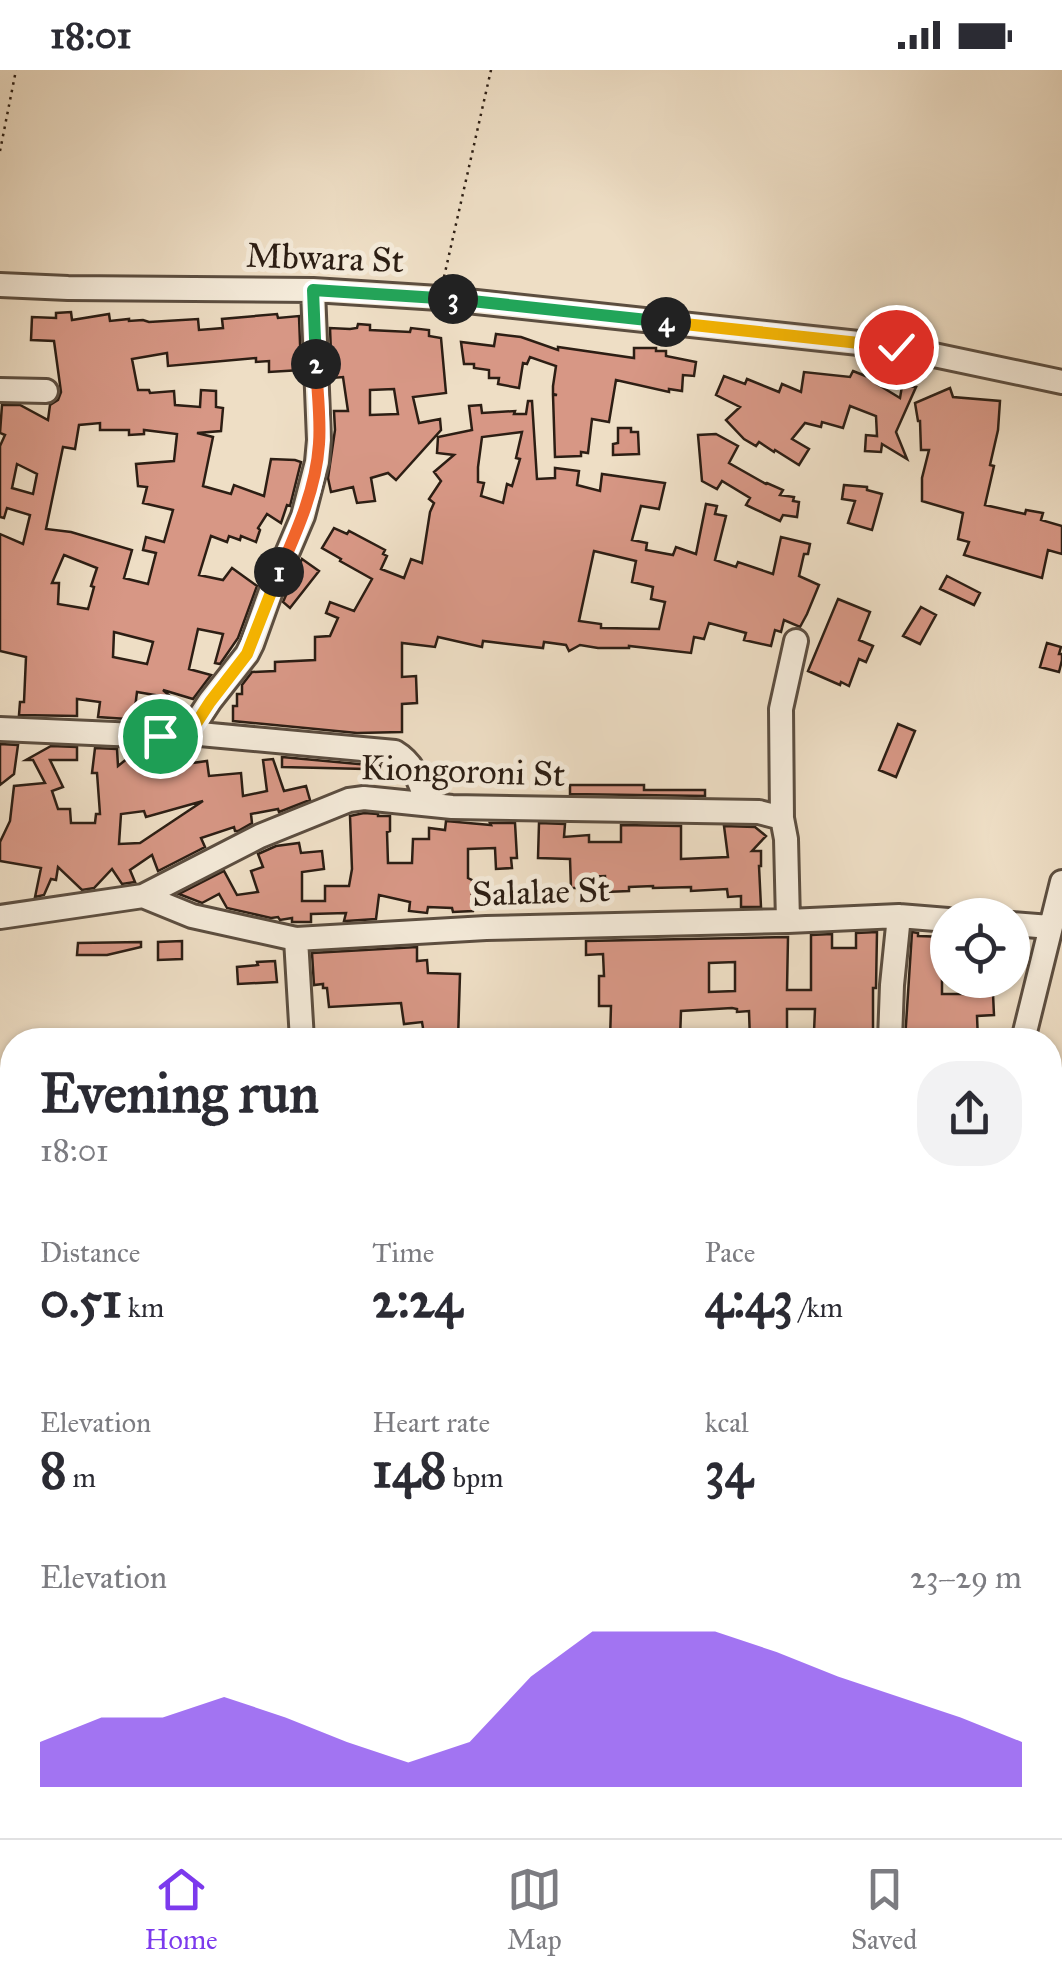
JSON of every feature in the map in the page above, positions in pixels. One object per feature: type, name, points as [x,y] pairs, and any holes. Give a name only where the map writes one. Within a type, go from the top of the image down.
[{"type":"street","name":"Mbwara St","points":[[0,285],[313,290],[439,298],[896,347],[1062,382]]},
{"type":"street","points":[[190,733],[247,654],[304,516],[320,440],[313,290]]},
{"type":"street","points":[[0,390],[46,390]]},
{"type":"street","points":[[788,922],[781,709],[796,642]]},
{"type":"street","points":[[0,729],[160,736],[190,733],[395,752],[412,766],[428,804]]},
{"type":"street","name":"Kiongoroni St","points":[[0,917],[144,896],[260,836],[349,800],[379,798],[472,808],[759,812],[782,818]]},
{"type":"street","points":[[1027,1028],[1062,882]]},
{"type":"street","name":"Salalae St","points":[[144,896],[192,916],[296,939],[486,928],[900,916],[930,918]]},
{"type":"street","points":[[890,1028],[900,916]]},
{"type":"street","points":[[1030,925],[1050,927]]},
{"type":"street","points":[[296,939],[301,1028]]},
{"type":"path","points":[[0,151],[16,70]]},
{"type":"path","points":[[439,298],[491,70]]},
{"type":"building","points":[[71,312],[72,320],[109,314],[110,321],[198,319],[199,330],[223,328],[222,319],[299,316],[301,370],[269,372],[269,361],[256,362],[256,358],[168,366],[167,353],[132,359],[138,390],[174,391],[175,405],[200,407],[201,390],[216,391],[216,407],[223,408],[221,431],[197,433],[213,437],[203,486],[231,494],[234,485],[264,496],[271,459],[301,462],[290,506],[287,505],[281,523],[267,514],[258,528],[256,542],[241,536],[240,540],[229,536],[227,542],[211,536],[199,575],[223,580],[232,568],[257,586],[238,638],[220,664],[215,663],[223,634],[198,629],[189,669],[211,675],[193,699],[163,690],[172,698],[137,692],[134,716],[157,721],[98,717],[100,702],[77,699],[77,716],[19,715],[20,702],[24,702],[26,657],[0,651],[0,534],[23,544],[30,515],[7,508],[4,518],[0,517],[0,446],[5,435],[0,433],[2,405],[20,405],[48,420],[50,405],[61,392],[54,341],[31,340],[32,317],[56,318],[56,313]],"holes":[[[100,423],[100,430],[129,430],[129,435],[144,434],[144,430],[177,434],[174,461],[136,464],[138,486],[147,487],[143,503],[173,510],[164,542],[146,537],[143,550],[156,553],[148,584],[124,578],[132,550],[71,532],[46,529],[63,447],[75,449],[79,425]],[[17,464],[37,474],[33,494],[12,488]],[[64,555],[97,568],[88,609],[58,604],[59,583],[52,583]],[[114,632],[153,642],[147,664],[113,657]]]},
{"type":"building","points":[[358,324],[370,325],[370,330],[429,330],[429,336],[441,338],[446,393],[413,397],[419,423],[440,419],[441,430],[396,480],[388,473],[371,478],[375,501],[357,503],[353,487],[331,492],[328,478],[334,411],[348,411],[343,377],[332,378],[330,328],[357,328]],"holes":[[[394,389],[398,414],[370,415],[370,390]]]},
{"type":"building","points":[[496,334],[521,337],[558,350],[634,358],[634,348],[656,348],[666,351],[666,356],[696,362],[694,376],[683,375],[682,391],[669,392],[616,380],[609,422],[592,419],[588,453],[555,457],[556,366],[530,357],[527,364],[523,363],[519,388],[498,384],[499,378],[489,378],[489,370],[464,364],[461,342],[494,346]]},
{"type":"building","points":[[853,371],[878,381],[900,398],[902,386],[916,387],[896,432],[907,459],[882,444],[881,452],[865,451],[866,435],[877,436],[876,416],[850,406],[843,428],[822,422],[821,427],[805,423],[792,439],[809,449],[799,465],[759,442],[756,446],[744,439],[726,420],[740,407],[716,395],[724,376],[745,384],[747,379],[779,392],[782,384],[801,392],[804,372],[850,377]]},
{"type":"building","points":[[950,388],[953,397],[1000,401],[990,465],[994,466],[985,505],[1025,514],[1026,510],[1043,513],[1041,520],[1062,526],[1062,554],[1048,550],[1042,578],[964,555],[969,542],[958,539],[963,513],[922,501],[922,478],[929,450],[921,450],[915,403]]},
{"type":"building","points":[[528,401],[532,401],[537,479],[555,478],[555,468],[579,471],[577,485],[600,491],[602,474],[665,483],[659,509],[641,506],[632,540],[647,543],[646,550],[673,555],[676,547],[696,554],[706,504],[717,506],[715,514],[726,516],[715,560],[736,567],[738,562],[773,574],[781,537],[810,544],[799,576],[819,585],[800,627],[784,620],[781,632],[775,630],[771,646],[744,640],[746,633],[709,623],[704,639],[694,637],[691,653],[580,645],[569,651],[566,645],[544,642],[543,648],[483,641],[482,647],[438,637],[435,647],[402,643],[402,677],[416,676],[417,703],[402,704],[402,732],[357,733],[233,721],[237,694],[242,694],[242,685],[252,672],[275,671],[275,662],[315,660],[315,637],[330,636],[338,618],[326,613],[330,602],[354,611],[372,579],[322,548],[334,528],[347,534],[349,531],[385,550],[383,554],[387,556],[381,569],[404,578],[411,559],[422,563],[434,503],[429,499],[441,481],[434,472],[454,455],[437,453],[438,437],[472,430],[469,406],[481,405],[482,413],[526,414]],"holes":[[[522,432],[516,458],[520,459],[512,486],[507,484],[503,503],[481,496],[484,483],[478,482],[478,467],[482,437]],[[594,551],[636,561],[632,582],[653,587],[651,599],[665,602],[659,629],[601,628],[601,624],[579,621]]]},
{"type":"building","points":[[618,428],[638,432],[639,454],[613,455]]},
{"type":"building","points":[[716,434],[738,446],[729,463],[783,490],[780,495],[799,502],[797,517],[783,515],[780,521],[746,505],[750,498],[722,481],[717,489],[702,481],[698,435]]},
{"type":"building","points":[[844,485],[867,487],[882,494],[872,530],[848,523],[855,501],[842,499]]},
{"type":"building","points":[[302,559],[319,571],[290,608],[283,602]]},
{"type":"building","points":[[947,576],[980,593],[974,605],[940,589]]},
{"type":"building","points":[[838,599],[870,612],[859,640],[873,646],[866,662],[859,659],[849,686],[808,671]]},
{"type":"building","points":[[921,607],[936,615],[920,644],[903,636]]},
{"type":"building","points":[[1047,643],[1061,647],[1059,672],[1040,667]]},
{"type":"building","points":[[898,724],[915,731],[896,777],[879,770]]},
{"type":"building","points":[[0,744],[18,745],[14,774],[0,785]]},
{"type":"building","points":[[51,746],[77,747],[77,760],[50,760],[63,787],[52,791],[58,809],[70,809],[71,823],[95,823],[96,814],[100,814],[97,773],[92,773],[95,748],[117,749],[118,766],[138,750],[185,748],[185,764],[207,761],[209,776],[241,773],[243,796],[267,791],[263,760],[273,759],[284,791],[306,786],[310,800],[279,812],[278,809],[251,814],[252,823],[238,831],[234,827],[201,838],[205,847],[158,871],[152,855],[130,870],[135,882],[122,884],[112,869],[94,888],[82,890],[58,867],[56,880],[51,879],[44,895],[35,897],[41,868],[0,861],[0,842],[10,821],[14,786],[45,783],[33,760],[26,760]],"holes":[[[203,801],[140,843],[119,844],[121,814],[144,811],[146,817]]]},
{"type":"building","points":[[282,757],[380,766],[379,776],[367,776],[366,769],[282,767]]},
{"type":"building","points":[[570,785],[644,785],[644,790],[705,790],[705,796],[570,794]]},
{"type":"building","points":[[350,816],[390,816],[388,863],[412,863],[413,839],[429,839],[429,828],[445,830],[446,821],[515,823],[517,858],[511,858],[512,868],[496,869],[495,848],[468,849],[468,878],[478,883],[472,894],[473,911],[428,907],[427,913],[409,911],[410,902],[379,895],[376,919],[344,921],[346,913],[311,914],[311,922],[292,922],[292,918],[280,920],[227,908],[219,894],[202,903],[179,894],[224,871],[237,895],[258,892],[251,871],[263,867],[258,854],[276,846],[299,843],[301,853],[322,851],[324,869],[302,872],[302,901],[325,901],[325,886],[349,886]]},
{"type":"building","points":[[539,823],[565,824],[564,837],[589,835],[589,842],[621,842],[621,825],[681,826],[681,859],[728,857],[724,826],[755,827],[766,836],[752,851],[761,851],[761,907],[741,907],[741,896],[728,897],[727,889],[691,891],[691,887],[653,886],[606,892],[605,876],[583,877],[583,888],[571,888],[570,859],[538,858]]},
{"type":"building","points":[[877,932],[873,1028],[814,1028],[815,1009],[787,1009],[787,1028],[750,1028],[749,1011],[737,1012],[732,1008],[681,1011],[680,1028],[610,1028],[611,1006],[599,1006],[603,954],[586,955],[586,941],[788,937],[787,990],[811,990],[811,935],[832,934],[832,948],[856,948],[856,933]],"holes":[[[735,962],[735,991],[709,992],[709,963]]]},
{"type":"building","points":[[912,932],[930,936],[930,998],[993,998],[994,1015],[977,1016],[978,1028],[906,1028]]},
{"type":"building","points":[[182,941],[182,959],[158,960],[158,942]]},
{"type":"building","points":[[141,942],[141,947],[107,955],[77,955],[78,943]]},
{"type":"building","points":[[417,947],[417,961],[427,960],[428,973],[460,974],[458,1028],[423,1028],[422,1022],[404,1024],[401,1003],[329,1007],[327,988],[314,985],[312,953]]},
{"type":"building","points":[[275,961],[277,982],[238,984],[237,967]]},
{"type":"route","points":[[160,736],[190,733],[247,654],[304,516],[320,440],[313,290],[439,298],[896,347]]}]
